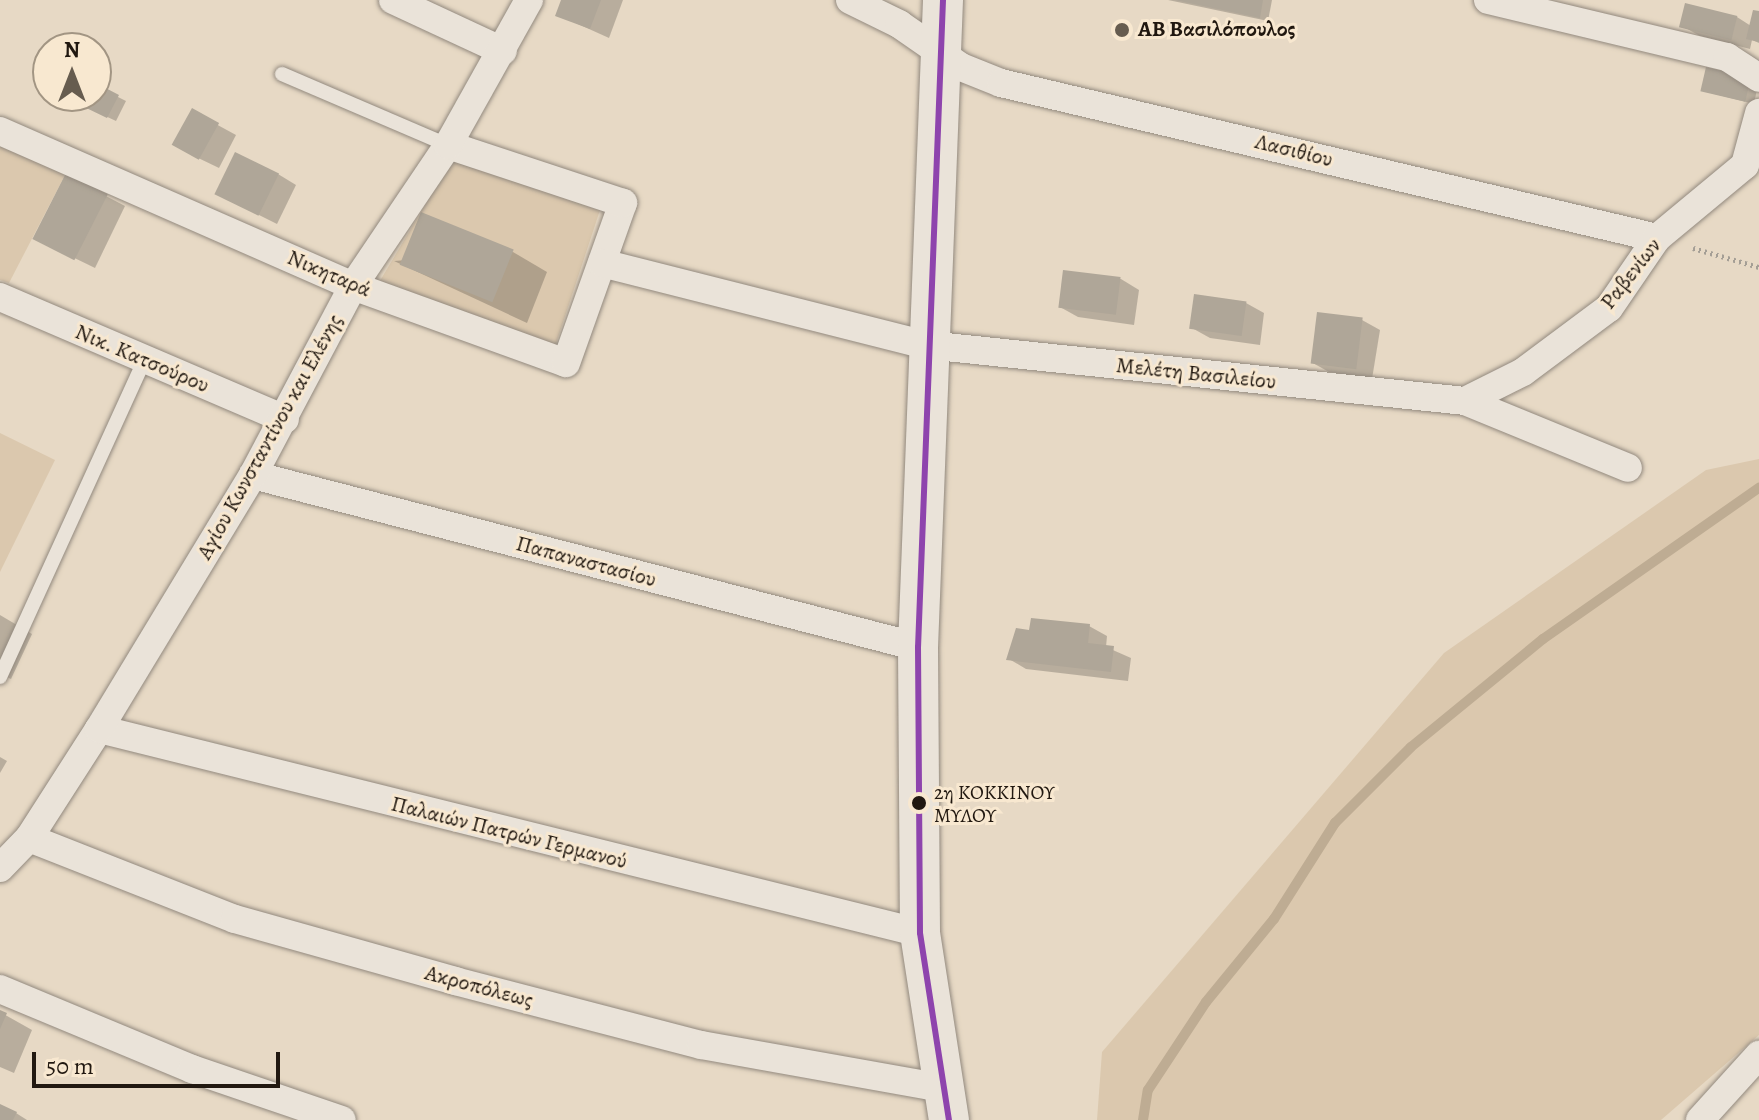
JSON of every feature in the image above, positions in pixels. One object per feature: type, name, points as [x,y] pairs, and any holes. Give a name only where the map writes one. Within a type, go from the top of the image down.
[{"type":"main road","points":[[943,0],[938,49],[918,647],[920,933],[946,1104]]},
{"type":"street","points":[[393,0],[503,51]]},
{"type":"street","name":"Αγίου Κωνσταντίνου και Ελένης","points":[[0,868],[29,838],[99,729],[253,475],[353,286],[448,145],[529,0]]},
{"type":"street","name":"Λασιθίου","points":[[850,0],[938,49],[961,67],[1001,83],[1657,238]]},
{"type":"street","points":[[1488,0],[1553,9],[1727,57],[1759,78]]},
{"type":"street","name":"Ραβενίων","points":[[1465,401],[1513,378],[1609,308],[1657,238],[1745,165],[1759,113]]},
{"type":"street","name":"Νικηταρά","points":[[0,131],[353,286],[566,363],[623,203],[448,145]]},
{"type":"street","points":[[602,263],[927,345]]},
{"type":"street","name":"Νικ. Κατσούρου","points":[[0,297],[285,419]]},
{"type":"street","name":"Μελέτη Βασιλείου","points":[[927,345],[1465,401],[1628,468]]},
{"type":"street","name":"Παπαναστασίου","points":[[253,475],[918,647]]},
{"type":"street","name":"Παλαιών Πατρών Γερμανού","points":[[99,729],[920,933]]},
{"type":"street","name":"Ακροπόλεως","points":[[29,838],[235,919],[455,981],[946,1104]]},
{"type":"street","points":[[0,989],[192,1069],[342,1120]]},
{"type":"street","points":[[1700,1120],[1759,1055]]},
{"type":"lane","points":[[282,74],[448,145]]},
{"type":"lane","points":[[0,677],[144,361]]},
{"type":"path","points":[[1657,238],[1759,267]]},
{"type":"shaded area","points":[[0,143],[66,173],[9,283],[0,280]]},
{"type":"shaded area","points":[[453,158],[601,207],[549,365],[368,301]]},
{"type":"shaded area","points":[[0,433],[55,460],[0,572]]},
{"type":"shaded area","points":[[1759,459],[1759,1035],[1661,1120],[1097,1120],[1102,1052],[1444,653],[1706,470]]},
{"type":"building","points":[[561,0],[601,0],[590,29],[555,16]]},
{"type":"building","points":[[1175,0],[1263,0],[1260,18]]},
{"type":"building","points":[[1685,3],[1737,16],[1731,40],[1679,27]]},
{"type":"building","points":[[1753,10],[1759,11],[1759,42],[1746,39]]},
{"type":"building","points":[[1706,67],[1751,77],[1745,102],[1700,91]]},
{"type":"building","points":[[112,91],[119,95],[112,108]]},
{"type":"building","points":[[192,108],[219,123],[199,160],[172,145]]},
{"type":"building","points":[[95,112],[110,112],[107,118]]},
{"type":"building","points":[[235,152],[279,173],[258,216],[214,194]]},
{"type":"building","points":[[66,173],[108,194],[74,260],[32,239]]},
{"type":"building","points":[[421,212],[514,249],[492,302],[400,265]]},
{"type":"building","points":[[1063,270],[1121,277],[1116,315],[1058,308]]},
{"type":"building","points":[[1194,294],[1246,301],[1242,336],[1189,329]]},
{"type":"building","points":[[1317,312],[1363,318],[1356,369],[1311,364]]},
{"type":"building","points":[[1031,618],[1090,624],[1088,643],[1114,646],[1111,672],[1006,660],[1016,628],[1029,630]]},
{"type":"building","points":[[0,1010],[7,1013],[0,1029]]},
{"type":"building","points":[[0,1104],[17,1112],[13,1120],[0,1120]]},
{"type":"waterway","points":[[1143,1120],[1148,1090],[1206,1002],[1274,919],[1335,823],[1411,747],[1543,639],[1759,488]]},
{"type":"transit line","points":[[943,0],[918,647],[920,933],[949,1120]]},
{"type":"place","name":"ΑΒ Βασιλόπουλος","points":[[1122,30]]},
{"type":"place","name":"2η ΚΟΚΚΙΝΟΥ ΜΥΛΟΥ","points":[[919,803]]}]
